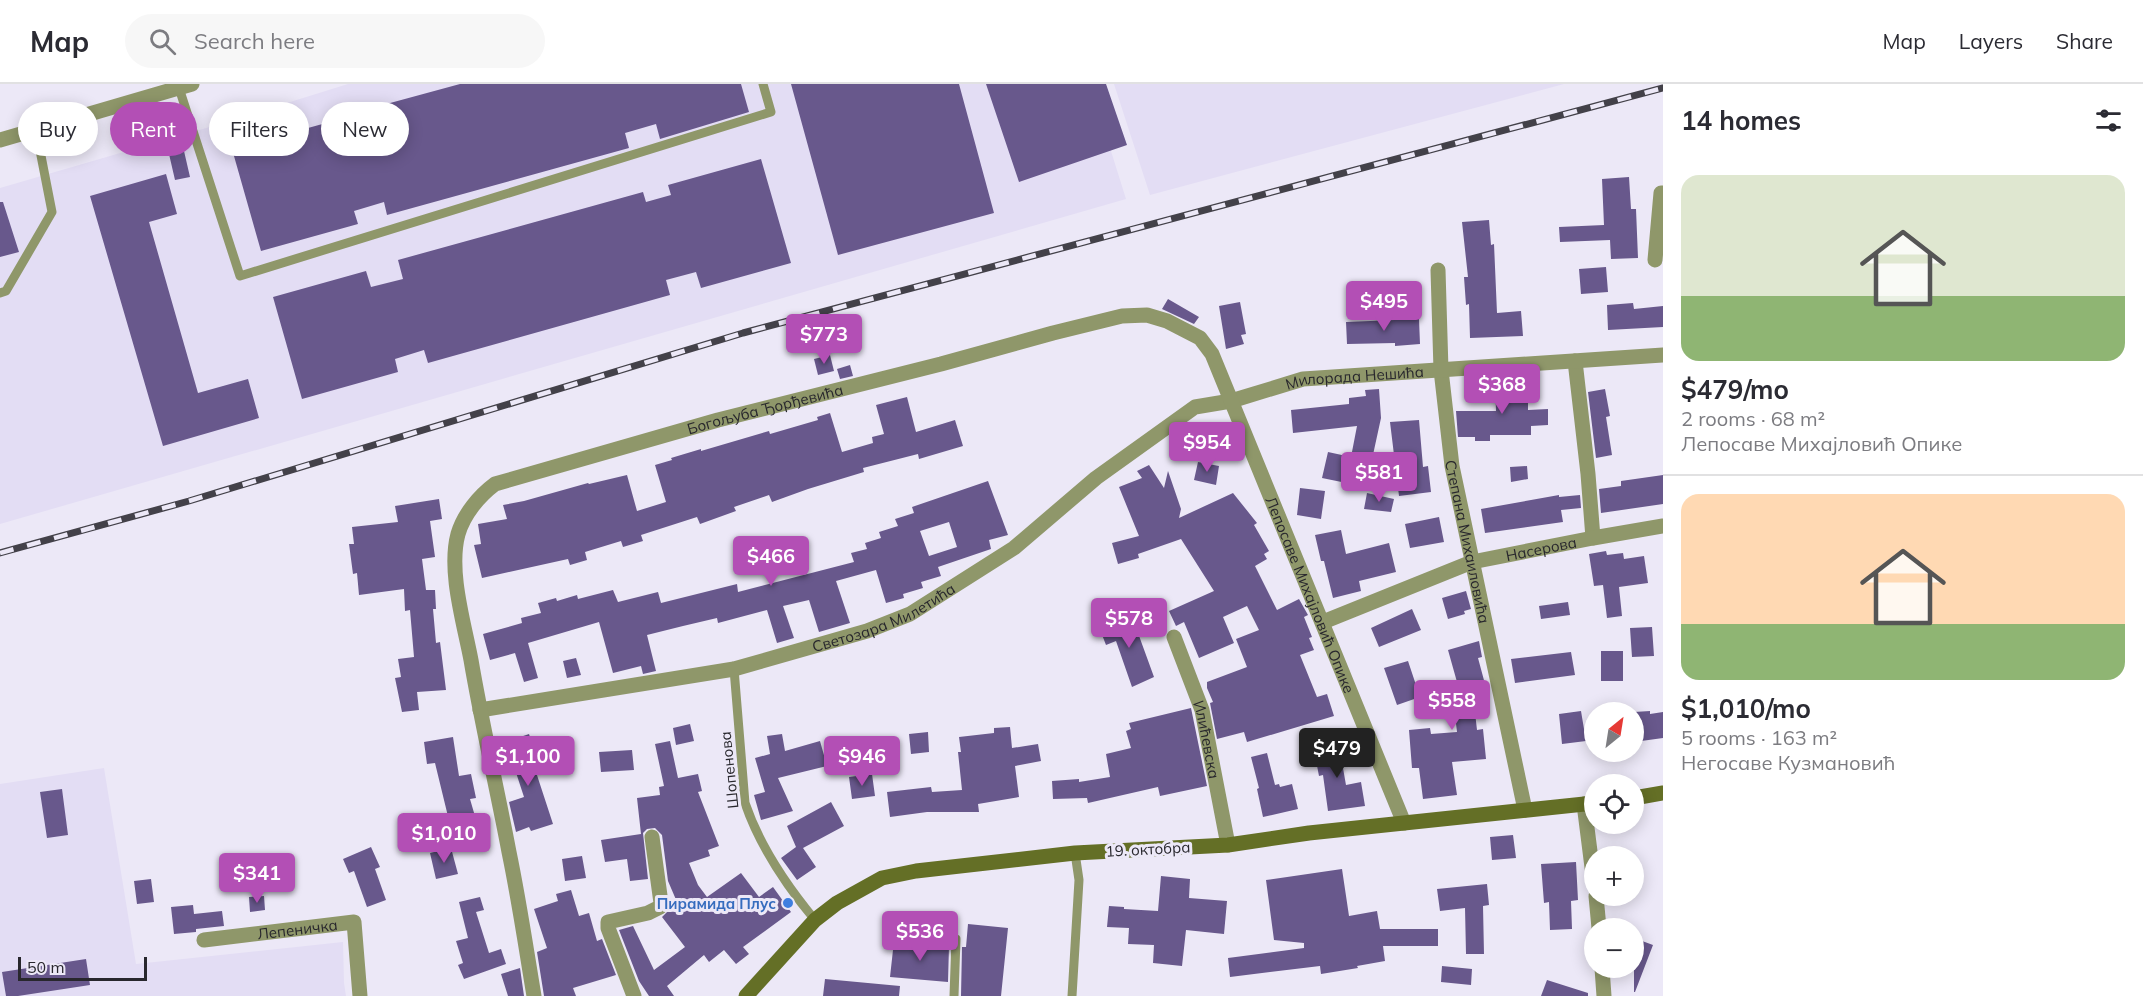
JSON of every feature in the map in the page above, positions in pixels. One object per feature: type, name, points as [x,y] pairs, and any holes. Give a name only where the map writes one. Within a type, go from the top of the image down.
[{"type":"street","points":[[98,112],[185,86]]},
{"type":"street","points":[[0,140],[18,135]]},
{"type":"street","points":[[1655,260],[1660,193],[1663,193]]},
{"type":"street","name":"Степана Михаиловића","points":[[1438,270],[1441,370],[1452,466],[1526,810]]},
{"type":"street","name":"Богољуба Ђорђевића","points":[[534,996],[510,855],[480,710],[457,581],[458,534],[470,508],[483,493],[495,484],[718,420],[1122,316],[1147,315],[1167,321],[1200,338],[1212,354],[1223,377],[1230,401]]},
{"type":"street","name":"Милорада Нешића","points":[[1230,401],[1304,379],[1663,355]]},
{"type":"street","points":[[1575,362],[1593,537]]},
{"type":"street","name":"Лепосаве Михајловић Опике","points":[[1230,401],[1404,823]]},
{"type":"street","name":"Светозара Милетића","points":[[480,710],[734,669],[867,631],[910,614],[1014,548],[1096,478],[1195,407],[1230,401]]},
{"type":"street","name":"Насерова","points":[[1323,622],[1472,562],[1593,537],[1663,526]]},
{"type":"street","name":"Илићевска","points":[[1174,637],[1202,710],[1228,845]]},
{"type":"street","points":[[1644,796],[1663,793]]},
{"type":"street","name":"19. октобра","points":[[746,996],[815,920],[837,903],[882,878],[916,871],[1075,853],[1228,845],[1584,804]]},
{"type":"street","points":[[634,996],[608,928],[608,922],[660,908],[662,903],[652,837]]},
{"type":"street","name":"Лепеничка","points":[[204,940],[354,922],[360,996]]},
{"type":"street","points":[[1603,978],[1604,996]]},
{"type":"lane","points":[[185,86],[240,276],[771,112],[763,84]]},
{"type":"lane","points":[[0,293],[6,291],[52,212],[41,156]]},
{"type":"lane","name":"Шопенова","points":[[734,669],[745,803],[752,824],[770,859],[796,898],[815,920]]},
{"type":"lane","points":[[1072,996],[1079,880],[1075,853]]},
{"type":"lane","points":[[913,935],[956,939],[954,996]]},
{"type":"shaded area","points":[[348,84],[1090,84],[1126,199],[0,524],[0,188],[110,156],[197,156],[197,131],[209,127],[209,156],[309,156],[309,102],[290,102]]},
{"type":"shaded area","points":[[1114,84],[1564,84],[1150,195]]},
{"type":"shaded area","points":[[104,768],[136,964],[343,942],[346,996],[0,996],[0,784]]},
{"type":"building","points":[[460,84],[741,84],[749,112],[660,139],[656,124],[625,133],[629,148],[387,215],[384,202],[354,211],[358,224],[261,251],[234,156],[309,156],[309,128],[321,124],[321,156],[409,156],[409,102],[394,102]]},
{"type":"building","points":[[791,84],[959,84],[994,213],[838,255]]},
{"type":"building","points":[[986,84],[1106,84],[1127,145],[1019,182]]},
{"type":"building","points":[[169,156],[185,156],[190,177],[175,180]]},
{"type":"building","points":[[761,159],[791,263],[701,288],[696,272],[666,280],[670,295],[428,363],[424,350],[395,359],[398,372],[302,399],[273,297],[366,271],[371,287],[403,279],[398,260],[643,192],[646,202],[671,195],[668,185]]},
{"type":"building","points":[[166,174],[177,214],[149,222],[198,393],[248,379],[259,418],[163,446],[90,196]]},
{"type":"building","points":[[1629,177],[1631,209],[1636,209],[1638,258],[1611,259],[1610,240],[1560,242],[1559,227],[1604,225],[1602,179]]},
{"type":"building","points":[[0,202],[3,202],[19,252],[0,257]]},
{"type":"building","points":[[1489,220],[1491,245],[1494,244],[1497,313],[1521,311],[1523,336],[1470,338],[1469,304],[1466,305],[1464,277],[1468,277],[1462,222]]},
{"type":"building","points":[[1606,267],[1608,292],[1581,294],[1579,269]]},
{"type":"building","points":[[1168,299],[1199,317],[1194,324],[1162,309]]},
{"type":"building","points":[[1240,302],[1246,334],[1241,335],[1244,344],[1226,349],[1219,306]]},
{"type":"building","points":[[1633,303],[1634,309],[1663,306],[1663,327],[1608,330],[1607,305]]},
{"type":"building","points":[[1419,319],[1420,344],[1395,346],[1395,343],[1347,344],[1346,322]]},
{"type":"building","points":[[830,355],[834,371],[818,375],[814,359]]},
{"type":"building","points":[[850,365],[853,376],[840,379],[837,369]]},
{"type":"building","points":[[1495,379],[1521,379],[1521,402],[1528,402],[1528,410],[1548,409],[1548,425],[1531,426],[1531,435],[1490,435],[1490,441],[1475,441],[1475,437],[1458,437],[1456,411],[1496,411]]},
{"type":"building","points":[[1379,389],[1381,418],[1366,487],[1322,478],[1328,452],[1351,457],[1357,426],[1293,433],[1291,410],[1349,404],[1349,398],[1366,396],[1365,390]]},
{"type":"building","points":[[1605,389],[1610,416],[1606,417],[1612,455],[1596,458],[1588,392]]},
{"type":"building","points":[[907,397],[916,432],[955,420],[963,446],[919,459],[918,454],[863,468],[864,472],[772,502],[769,495],[734,507],[736,511],[700,524],[697,517],[641,535],[643,541],[623,547],[621,541],[585,552],[587,560],[570,565],[568,559],[482,578],[474,545],[481,544],[478,524],[507,519],[503,505],[627,475],[637,511],[666,502],[655,465],[672,460],[671,458],[769,431],[770,434],[818,420],[817,417],[830,413],[842,452],[873,443],[872,437],[884,434],[876,405]]},
{"type":"building","points":[[1419,420],[1423,467],[1428,466],[1431,492],[1399,496],[1390,422]]},
{"type":"building","points":[[1198,462],[1219,466],[1216,485],[1194,480]]},
{"type":"building","points":[[1149,465],[1164,488],[1168,471],[1181,509],[1179,518],[1233,493],[1257,523],[1254,525],[1269,551],[1264,554],[1267,559],[1255,566],[1277,610],[1299,599],[1308,615],[1304,617],[1312,637],[1309,638],[1314,650],[1300,655],[1317,697],[1327,694],[1334,716],[1247,742],[1244,732],[1217,739],[1210,703],[1213,702],[1207,682],[1247,667],[1236,639],[1259,630],[1247,606],[1223,617],[1234,643],[1199,658],[1184,622],[1176,626],[1169,611],[1214,591],[1181,539],[1138,554],[1139,558],[1118,564],[1112,543],[1139,536],[1119,487],[1142,478],[1137,471]]},
{"type":"building","points":[[1527,466],[1528,479],[1511,482],[1510,467]]},
{"type":"building","points":[[1663,475],[1663,504],[1601,513],[1599,489],[1621,486],[1621,481]]},
{"type":"building","points":[[988,481],[1008,535],[989,540],[991,549],[938,567],[941,576],[921,582],[923,588],[903,594],[904,598],[886,603],[876,570],[836,581],[850,623],[819,632],[809,600],[783,606],[794,638],[777,643],[767,610],[718,623],[717,618],[647,635],[656,671],[643,674],[641,666],[613,673],[599,622],[528,643],[538,678],[524,682],[515,653],[490,660],[483,634],[522,623],[521,618],[541,613],[538,603],[556,598],[557,601],[577,595],[578,599],[613,590],[618,602],[658,592],[661,603],[737,584],[738,592],[854,562],[851,553],[867,549],[865,543],[881,538],[879,532],[898,526],[895,519],[914,513],[912,507]],"holes":[[[949,522],[957,547],[929,556],[920,531]]]},
{"type":"building","points":[[1300,488],[1325,491],[1321,519],[1297,515]]},
{"type":"building","points":[[1367,493],[1394,499],[1391,512],[1364,509]]},
{"type":"building","points":[[1559,495],[1559,497],[1580,495],[1581,508],[1561,510],[1563,522],[1485,533],[1481,509]]},
{"type":"building","points":[[439,499],[442,519],[430,521],[435,557],[422,559],[426,590],[435,590],[436,609],[433,609],[436,643],[440,642],[446,690],[417,692],[419,710],[402,712],[395,678],[401,677],[398,659],[414,657],[410,610],[405,611],[404,589],[359,595],[357,573],[353,574],[349,544],[354,544],[352,527],[398,522],[395,506]]},
{"type":"building","points":[[1439,517],[1444,542],[1410,548],[1405,524]]},
{"type":"building","points":[[1341,530],[1346,554],[1389,543],[1396,572],[1359,581],[1361,591],[1333,598],[1315,535]]},
{"type":"building","points":[[1606,551],[1607,555],[1623,553],[1624,559],[1644,556],[1648,583],[1619,587],[1622,616],[1607,618],[1603,585],[1594,586],[1589,554]]},
{"type":"building","points":[[1466,591],[1471,609],[1464,611],[1465,614],[1448,619],[1442,598]]},
{"type":"building","points":[[1568,602],[1570,615],[1541,619],[1539,606]]},
{"type":"building","points":[[1412,609],[1421,630],[1379,647],[1371,628]]},
{"type":"building","points":[[1136,619],[1140,632],[1138,633],[1154,677],[1132,687],[1116,641],[1106,645],[1099,627],[1119,620],[1121,624]]},
{"type":"building","points":[[1652,627],[1654,656],[1632,657],[1630,628]]},
{"type":"building","points":[[1479,641],[1482,657],[1478,658],[1485,684],[1481,685],[1483,692],[1473,695],[1477,730],[1483,729],[1486,759],[1452,762],[1457,795],[1423,799],[1419,768],[1412,768],[1409,730],[1430,728],[1431,734],[1457,732],[1455,715],[1466,714],[1448,650]]},
{"type":"building","points":[[1601,651],[1623,651],[1623,681],[1601,681]]},
{"type":"building","points":[[1571,652],[1575,675],[1515,683],[1511,659]]},
{"type":"building","points":[[576,658],[581,675],[567,678],[563,661]]},
{"type":"building","points":[[1408,661],[1420,697],[1397,705],[1384,668]]},
{"type":"building","points":[[1191,708],[1207,786],[1160,796],[1158,787],[1088,803],[1087,798],[1053,799],[1052,781],[1079,779],[1079,782],[1110,777],[1106,754],[1131,748],[1126,731],[1131,729],[1129,723]]},
{"type":"building","points":[[1581,711],[1584,741],[1562,744],[1559,714]]},
{"type":"building","points":[[1644,711],[1650,711],[1650,714],[1663,712],[1663,738],[1644,741]]},
{"type":"building","points":[[690,724],[694,741],[676,745],[673,728]]},
{"type":"building","points":[[1010,727],[1012,748],[1038,744],[1041,761],[1015,766],[1019,797],[978,804],[979,812],[927,812],[890,817],[887,792],[931,787],[932,792],[962,790],[958,752],[961,752],[959,737],[994,733],[994,728]]},
{"type":"building","points":[[928,732],[929,752],[911,754],[909,734]]},
{"type":"building","points":[[529,734],[540,767],[535,769],[553,824],[531,831],[529,827],[516,832],[509,802],[524,797],[506,742]]},
{"type":"building","points":[[782,734],[785,751],[820,741],[827,766],[778,778],[793,811],[761,820],[754,795],[765,792],[755,758],[770,754],[767,736]]},
{"type":"building","points":[[453,737],[459,776],[471,774],[476,798],[470,799],[479,830],[453,837],[435,763],[427,764],[424,742]]},
{"type":"building","points":[[1338,740],[1346,785],[1361,782],[1365,806],[1328,811],[1323,775],[1319,776],[1313,745]]},
{"type":"building","points":[[670,741],[678,778],[698,774],[702,791],[698,792],[719,846],[708,850],[710,856],[689,863],[698,885],[707,897],[741,873],[759,897],[773,887],[791,912],[743,947],[749,954],[736,964],[724,950],[709,962],[704,955],[667,986],[674,996],[649,996],[639,981],[619,930],[633,926],[654,970],[685,947],[662,917],[677,902],[668,881],[662,835],[655,828],[647,829],[643,833],[648,879],[630,881],[627,859],[605,862],[601,840],[641,834],[637,798],[660,795],[659,787],[664,786],[655,744]]},
{"type":"building","points":[[632,750],[634,770],[601,772],[599,752]]},
{"type":"building","points":[[1267,753],[1275,785],[1279,784],[1280,787],[1292,784],[1298,809],[1263,817],[1251,757]]},
{"type":"building","points":[[872,774],[875,796],[852,799],[849,777]]},
{"type":"building","points":[[62,789],[68,835],[47,838],[40,792]]},
{"type":"building","points":[[831,802],[844,826],[803,848],[816,867],[797,880],[781,858],[796,847],[787,826]]},
{"type":"building","points":[[1513,835],[1516,858],[1492,860],[1490,837]]},
{"type":"building","points":[[371,847],[380,867],[375,869],[386,900],[367,907],[354,871],[349,873],[343,859]]},
{"type":"building","points":[[451,848],[458,874],[436,879],[430,853]]},
{"type":"building","points":[[582,856],[586,878],[565,881],[562,859]]},
{"type":"building","points":[[1576,862],[1578,900],[1571,901],[1572,929],[1550,930],[1549,902],[1544,903],[1541,864]]},
{"type":"building","points":[[1342,869],[1349,916],[1377,911],[1380,929],[1438,929],[1438,946],[1383,946],[1385,961],[1321,974],[1320,966],[1230,977],[1228,958],[1304,948],[1304,943],[1274,940],[1266,880]]},
{"type":"building","points":[[1161,876],[1190,879],[1189,898],[1227,901],[1224,934],[1186,930],[1182,966],[1153,963],[1154,945],[1128,944],[1129,928],[1107,927],[1109,906],[1158,911]]},
{"type":"building","points":[[151,879],[154,902],[137,904],[134,881]]},
{"type":"building","points":[[1487,884],[1489,905],[1483,906],[1484,954],[1466,954],[1465,908],[1440,911],[1437,889]]},
{"type":"building","points":[[571,890],[579,916],[589,913],[597,941],[602,939],[616,975],[573,988],[576,996],[544,996],[537,952],[547,948],[534,909],[558,901],[556,894]]},
{"type":"building","points":[[264,896],[265,910],[250,912],[249,897]]},
{"type":"building","points":[[480,897],[484,910],[476,912],[489,953],[501,949],[506,964],[464,979],[458,965],[463,963],[456,941],[468,938],[459,902]]},
{"type":"building","points":[[193,905],[194,914],[222,911],[224,926],[174,934],[171,907]]},
{"type":"building","points":[[968,924],[1008,928],[1001,996],[961,996],[962,947],[966,947]]},
{"type":"building","points":[[894,941],[949,946],[948,982],[890,977]]},
{"type":"building","points":[[1644,942],[1653,945],[1644,968]]},
{"type":"building","points":[[86,959],[90,985],[6,996],[2,972]]},
{"type":"building","points":[[1442,966],[1472,969],[1471,985],[1441,982]]},
{"type":"building","points":[[520,968],[524,996],[508,996],[501,974]]},
{"type":"building","points":[[1634,978],[1640,978],[1635,992]]},
{"type":"building","points":[[825,979],[900,986],[899,996],[823,996]]},
{"type":"building","points":[[1547,980],[1588,993],[1588,996],[1541,996]]},
{"type":"railway","points":[[0,553],[189,501],[743,333],[1663,88]]},
{"type":"place","name":"Пирамида Плус","points":[[788,903]]}]
